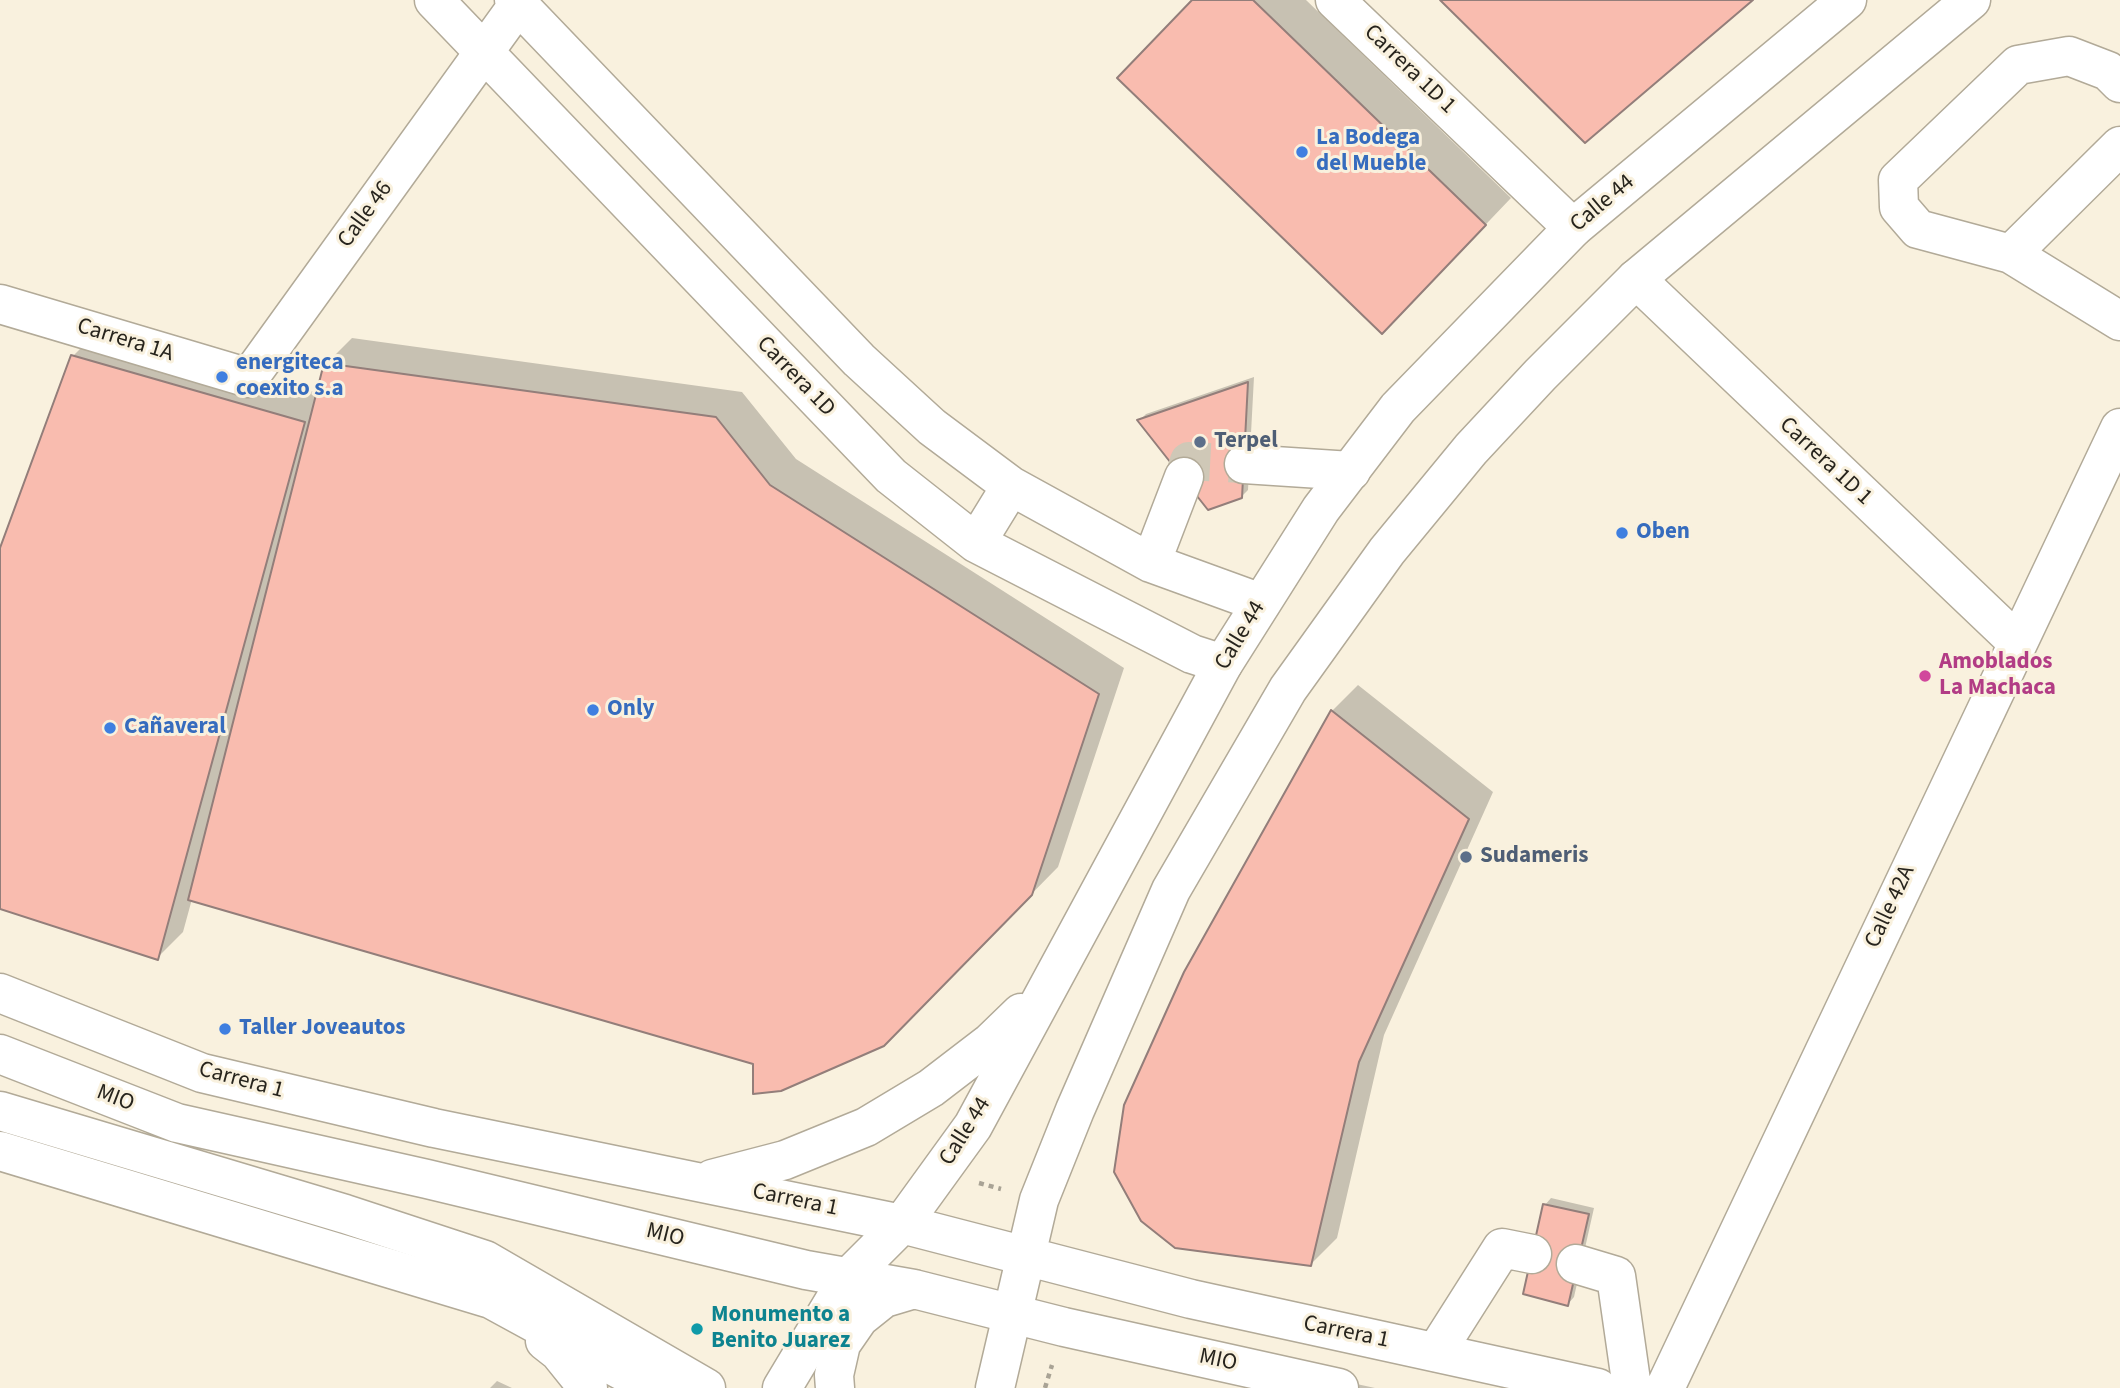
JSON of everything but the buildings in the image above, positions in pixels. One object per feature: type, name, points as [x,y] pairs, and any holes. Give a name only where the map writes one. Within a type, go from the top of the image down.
[{"type":"main road","name":"Carrera 1D","points":[[434,0],[891,476],[976,543],[1192,654],[1223,664]]},
{"type":"main road","name":"Carrera 1D 1","points":[[1335,0],[1573,228]]},
{"type":"main road","name":"Calle 44","points":[[782,1388],[848,1278],[902,1224],[973,1126],[1223,664],[1321,509],[1398,408],[1573,228],[1847,0]]},
{"type":"main road","points":[[995,1388],[1039,1200],[1171,890],[1288,689],[1387,551],[1471,449],[1636,279],[1971,0]]},
{"type":"main road","name":"Calle 46","points":[[249,378],[516,2]]},
{"type":"main road","points":[[516,2],[859,360],[932,426],[1011,486],[1151,562],[1261,603]]},
{"type":"main road","points":[[2120,83],[2108,71],[2069,56],[2018,65],[1898,180],[1899,207],[1918,229],[2011,254],[2120,321]]},
{"type":"main road","points":[[2011,254],[2120,146]]},
{"type":"main road","name":"Carrera 1D 1","points":[[1636,279],[2017,642]]},
{"type":"main road","name":"Carrera 1A","points":[[0,304],[249,378]]},
{"type":"main road","name":"Calle 42A","points":[[1665,1388],[2120,428]]},
{"type":"main road","points":[[1244,464],[1351,471]]},
{"type":"main road","points":[[1151,562],[1184,477]]},
{"type":"main road","points":[[976,543],[1011,486]]},
{"type":"main road","points":[[702,1181],[785,1160],[866,1127],[931,1088],[991,1042],[1045,989]]},
{"type":"main road","name":"Carrera 1","points":[[0,993],[202,1073],[434,1128],[902,1224],[1191,1299],[1598,1388]]},
{"type":"main road","name":"MIO","points":[[0,1054],[177,1123],[1339,1388]]},
{"type":"main road","name":"MIO","points":[[0,1111],[345,1214],[485,1260],[706,1388]]},
{"type":"main road","points":[[0,1151],[491,1299],[654,1388]]},
{"type":"main road","points":[[1436,1352],[1502,1248],[1532,1254]]},
{"type":"main road","points":[[1576,1264],[1616,1276],[1632,1388]]},
{"type":"main road","points":[[835,1388],[834,1376],[841,1344],[859,1318],[884,1298],[914,1290]]},
{"type":"main road","points":[[491,1299],[559,1352],[589,1388]]},
{"type":"path","points":[[971,1180],[1012,1192]]},
{"type":"tunnel","points":[[1184,477],[1189,461],[1244,464]]},
{"type":"place","name":"La Bodega del Mueble","points":[[1302,152]]},
{"type":"place","name":"energiteca coexito s.a","points":[[222,377]]},
{"type":"place","name":"Terpel","points":[[1200,442]]},
{"type":"place","name":"Oben","points":[[1622,533]]},
{"type":"place","name":"Amoblados La Machaca","points":[[1925,676]]},
{"type":"place","name":"Only","points":[[593,710]]},
{"type":"place","name":"Cañaveral","points":[[110,728]]},
{"type":"place","name":"Sudameris","points":[[1466,857]]},
{"type":"place","name":"Taller Joveautos","points":[[225,1029]]},
{"type":"place","name":"Monumento a Benito Juarez","points":[[697,1329]]}]
